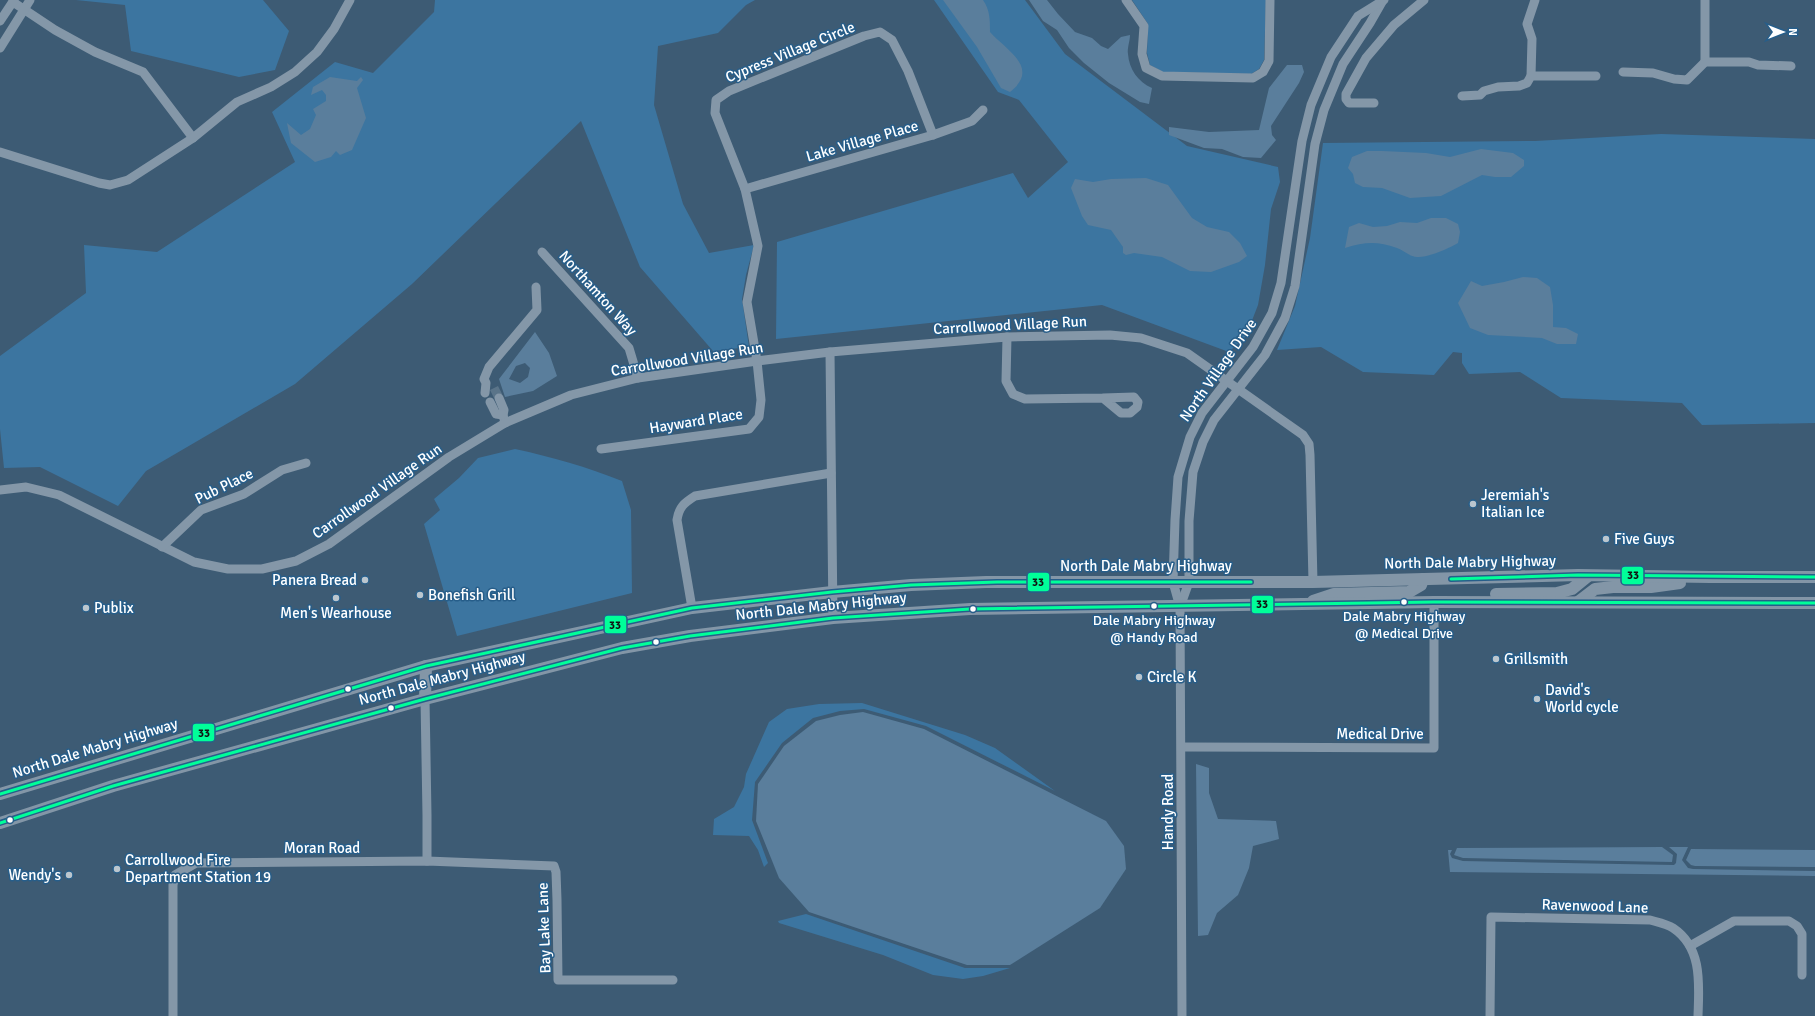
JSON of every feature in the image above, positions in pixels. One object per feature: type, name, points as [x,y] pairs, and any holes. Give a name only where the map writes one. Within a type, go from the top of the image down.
[{"type":"main road","name":"North Dale Mabry Highway","points":[[0,794],[421,668],[692,608],[832,592],[911,585],[986,582],[1313,582],[1588,576],[1710,578],[1815,577]]},
{"type":"main road","points":[[1434,602],[1475,595],[1557,593],[1572,589],[1588,576]]},
{"type":"main road","points":[[1578,602],[1595,589],[1613,587],[1651,587],[1710,578]]},
{"type":"main road","points":[[1305,604],[1334,594],[1409,592],[1421,585],[1423,579]]},
{"type":"main road","name":"North Dale Mabry Highway","points":[[0,823],[113,786],[425,699],[622,648],[690,636],[833,618],[970,609],[1434,602],[1812,601]]},
{"type":"main road","points":[[421,668],[425,699]]},
{"type":"street","points":[[0,48],[30,0]]},
{"type":"street","points":[[0,152],[99,183],[110,185],[128,180],[192,138],[236,102],[272,88],[295,72],[317,52],[334,29],[350,0]]},
{"type":"street","points":[[1126,0],[1144,26],[1142,54],[1146,68],[1162,76],[1253,78],[1263,72],[1269,61],[1270,0]]},
{"type":"street","name":"North Village Drive","points":[[1180,607],[1173,582],[1178,477],[1190,436],[1202,413],[1253,347],[1272,313],[1281,283],[1302,141],[1311,105],[1331,57],[1358,16],[1382,0]]},
{"type":"street","name":"North Village Drive","points":[[1180,607],[1189,582],[1189,521],[1193,472],[1203,442],[1214,420],[1265,355],[1285,318],[1295,286],[1315,144],[1324,110],[1343,64],[1370,23],[1382,0]]},
{"type":"street","points":[[1374,103],[1349,103],[1346,99],[1346,94],[1366,58],[1394,25],[1424,0]]},
{"type":"street","points":[[1462,96],[1480,95],[1484,91],[1519,86],[1527,83],[1531,76],[1532,39],[1527,24],[1535,0]]},
{"type":"street","points":[[1705,0],[1705,62]]},
{"type":"street","points":[[0,21],[14,1],[55,30],[95,52],[143,72],[192,138]]},
{"type":"street","name":"Cypress Village Circle","points":[[756,238],[745,189],[715,113],[716,100],[729,91],[864,36],[880,32],[892,40],[908,71],[934,135]]},
{"type":"street","points":[[1623,72],[1653,73],[1674,79],[1687,80],[1705,62],[1749,62],[1758,65],[1791,66]]},
{"type":"street","points":[[1531,76],[1596,76]]},
{"type":"street","name":"Lake Village Place","points":[[745,189],[934,135],[972,121],[983,110]]},
{"type":"street","name":"Hayward Place","points":[[601,450],[749,429],[759,417],[761,400],[757,360],[748,302],[758,246],[756,238]]},
{"type":"street","name":"Northamton Way","points":[[542,252],[629,348],[638,378]]},
{"type":"street","points":[[488,388],[484,379],[489,367],[537,310],[536,287]]},
{"type":"street","name":"Carrollwood Village Run","points":[[0,490],[26,487],[59,495],[162,548],[194,562],[228,569],[262,569],[296,561],[329,544],[504,419],[571,395],[638,378],[757,360],[830,352],[1007,337],[1110,335],[1141,338],[1187,353],[1303,435],[1309,444],[1313,582]]},
{"type":"street","points":[[1007,337],[1006,381],[1013,394],[1026,399],[1102,398]]},
{"type":"street","points":[[830,352],[833,618]]},
{"type":"street","points":[[499,398],[504,410],[504,419]]},
{"type":"street","points":[[490,402],[496,414],[504,419]]},
{"type":"street","name":"Pub Place","points":[[162,548],[201,510],[244,494],[282,470],[306,463]]},
{"type":"street","points":[[692,608],[677,520],[678,510],[684,503],[696,496],[831,473]]},
{"type":"street","points":[[1178,477],[1192,481]]},
{"type":"street","name":"Medical Drive","points":[[1182,747],[1434,748],[1434,602]]},
{"type":"street","name":"Handy Road","points":[[1180,607],[1182,747],[1182,1016]]},
{"type":"street","points":[[425,699],[428,815],[426,861]]},
{"type":"street","name":"Bay Lake Lane","points":[[426,861],[554,866],[556,872],[558,900],[558,980],[673,980]]},
{"type":"street","name":"Moran Road","points":[[173,1016],[173,885],[176,875],[196,863],[426,861]]},
{"type":"street","name":"Ravenwood Lane","points":[[1490,1016],[1491,917],[1650,920],[1673,928],[1690,946],[1699,973],[1698,1016]]},
{"type":"street","points":[[1690,946],[1734,921],[1789,921],[1797,926],[1802,934],[1802,974]]},
{"type":"shaded area","points":[[76,0],[263,0],[289,31],[275,70],[239,77],[131,51],[125,5]]},
{"type":"shaded area","points":[[435,0],[755,0],[746,5],[718,33],[658,46],[654,105],[683,204],[709,253],[754,245],[746,275],[742,299],[749,347],[713,351],[640,267],[581,121],[412,284],[295,384],[146,471],[118,506],[40,467],[4,468],[0,429],[0,356],[86,293],[84,245],[157,252],[295,162],[272,112],[335,62],[373,73],[434,12]]},
{"type":"shaded area","points":[[934,0],[1025,0],[1065,54],[1187,146],[1278,167],[1280,182],[1271,209],[1265,265],[1258,305],[1246,336],[1229,352],[1102,305],[776,339],[777,242],[1013,173],[1028,198],[1068,162],[1019,100],[998,92]]},
{"type":"shaded area","points":[[943,0],[983,0],[990,19],[990,32],[1012,53],[1022,67],[1022,75],[1019,83],[1010,92],[1001,88],[977,47]]},
{"type":"shaded area","points":[[1029,0],[1047,0],[1075,32],[1092,38],[1101,46],[1108,49],[1121,37],[1130,35],[1128,49],[1130,65],[1139,79],[1152,88],[1149,104],[1140,102],[1109,83],[1084,63],[1069,48],[1057,30],[1043,21]]},
{"type":"shaded area","points":[[1132,0],[1266,0],[1264,60],[1259,69],[1251,74],[1163,72],[1150,65],[1147,53],[1148,24]]},
{"type":"shaded area","points":[[1287,65],[1302,65],[1304,72],[1299,83],[1271,126],[1272,135],[1276,140],[1261,158],[1243,157],[1222,149],[1204,148],[1169,135],[1169,127],[1209,132],[1259,130],[1269,88]]},
{"type":"shaded area","points":[[330,77],[357,81],[361,77],[363,80],[357,88],[366,118],[352,150],[340,155],[336,151],[331,157],[315,162],[291,143],[287,123],[301,135],[310,129],[316,115],[313,109],[326,101],[326,95],[322,90],[311,95],[313,87]]},
{"type":"shaded area","points":[[1661,134],[1815,139],[1815,423],[1702,425],[1682,403],[1561,398],[1520,372],[1469,374],[1462,363],[1462,353],[1453,352],[1434,375],[1363,372],[1321,347],[1277,350],[1295,306],[1310,238],[1323,143],[1535,141]]},
{"type":"shaded area","points":[[1481,149],[1513,153],[1524,160],[1524,166],[1511,177],[1482,175],[1441,196],[1410,198],[1382,188],[1363,187],[1355,183],[1353,174],[1348,168],[1352,157],[1367,151],[1426,153],[1450,157]]},
{"type":"shaded area","points":[[1146,178],[1168,185],[1192,218],[1207,227],[1229,232],[1240,243],[1247,256],[1239,262],[1211,272],[1190,271],[1162,257],[1134,253],[1126,255],[1123,253],[1123,247],[1111,230],[1088,225],[1082,216],[1071,188],[1075,179],[1093,182],[1111,179]]},
{"type":"shaded area","points":[[1431,218],[1446,218],[1458,224],[1460,232],[1458,243],[1438,252],[1421,257],[1414,257],[1397,248],[1377,243],[1359,244],[1345,248],[1349,227],[1359,223],[1373,227],[1387,226],[1400,222],[1417,223]]},
{"type":"shaded area","points":[[1523,277],[1537,278],[1550,287],[1553,305],[1553,327],[1566,328],[1578,334],[1576,344],[1557,344],[1542,338],[1488,335],[1470,328],[1458,303],[1471,281],[1482,286]]},
{"type":"shaded area","points":[[535,332],[549,353],[557,376],[533,391],[505,397],[499,379]],"holes":[[[525,363],[530,368],[528,377],[520,383],[509,379],[516,366]]]},
{"type":"shaded area","points":[[515,449],[542,455],[596,471],[622,481],[631,510],[632,593],[457,636],[424,524],[440,510],[434,499],[459,478],[478,458]]},
{"type":"shaded area","points":[[862,703],[965,735],[995,748],[1055,791],[926,726],[864,709],[840,711],[813,718],[782,743],[755,782],[752,820],[768,863],[764,867],[758,850],[749,836],[713,835],[714,819],[734,807],[744,787],[746,774],[769,722],[787,709],[819,704]]},
{"type":"shaded area","points":[[863,712],[924,729],[1106,821],[1124,846],[1126,869],[1100,908],[1010,965],[967,965],[809,912],[779,878],[756,821],[758,784],[784,746],[816,721],[840,715]]},
{"type":"shaded area","points":[[1196,764],[1209,768],[1209,793],[1218,819],[1276,821],[1279,839],[1253,846],[1249,868],[1238,895],[1217,913],[1208,935],[1198,936]]},
{"type":"shaded area","points":[[1662,847],[1673,855],[1672,862],[1463,858],[1454,855],[1457,848]]},
{"type":"shaded area","points":[[1669,847],[1688,847],[1682,860],[1688,868],[1693,869],[1815,871],[1815,876],[1450,872],[1448,850],[1452,850],[1450,854],[1452,858],[1463,861],[1674,865],[1676,863],[1677,854]]},
{"type":"shaded area","points":[[1691,849],[1815,850],[1815,867],[1695,866],[1691,865],[1686,860]]},
{"type":"shaded area","points":[[806,914],[965,968],[1010,968],[983,976],[963,979],[933,975],[883,955],[779,923],[778,921]]},
{"type":"tunnel","points":[[494,388],[499,398]]},
{"type":"transit line","name":"33","points":[[1451,579],[1578,575],[1815,577]]},
{"type":"transit line","name":"33","points":[[0,794],[426,666],[692,608],[832,592],[911,585],[997,582],[1251,582]]},
{"type":"transit line","name":"33","points":[[0,823],[113,786],[425,699],[622,648],[690,636],[833,618],[970,609],[1434,602],[1815,603]]},
{"type":"place","name":"Jeremiah's Italian Ice","points":[[1473,504]]},
{"type":"place","name":"Five Guys","points":[[1606,539]]},
{"type":"place","name":"Panera Bread","points":[[365,580]]},
{"type":"place","name":"Bonefish Grill","points":[[420,595]]},
{"type":"place","name":"Men's Wearhouse","points":[[336,598]]},
{"type":"place","name":"Dale Mabry Highway @ Medical Drive","points":[[1404,602]]},
{"type":"place","name":"Dale Mabry Highway @ Handy Road","points":[[1154,606]]},
{"type":"place","name":"Publix","points":[[86,608]]},
{"type":"place","name":"Grillsmith","points":[[1496,659]]},
{"type":"place","name":"Circle K","points":[[1139,677]]},
{"type":"place","name":"David's World cycle","points":[[1537,699]]},
{"type":"place","name":"Carrollwood Fire Department Station 19","points":[[117,869]]},
{"type":"place","name":"Wendy's","points":[[69,875]]}]
